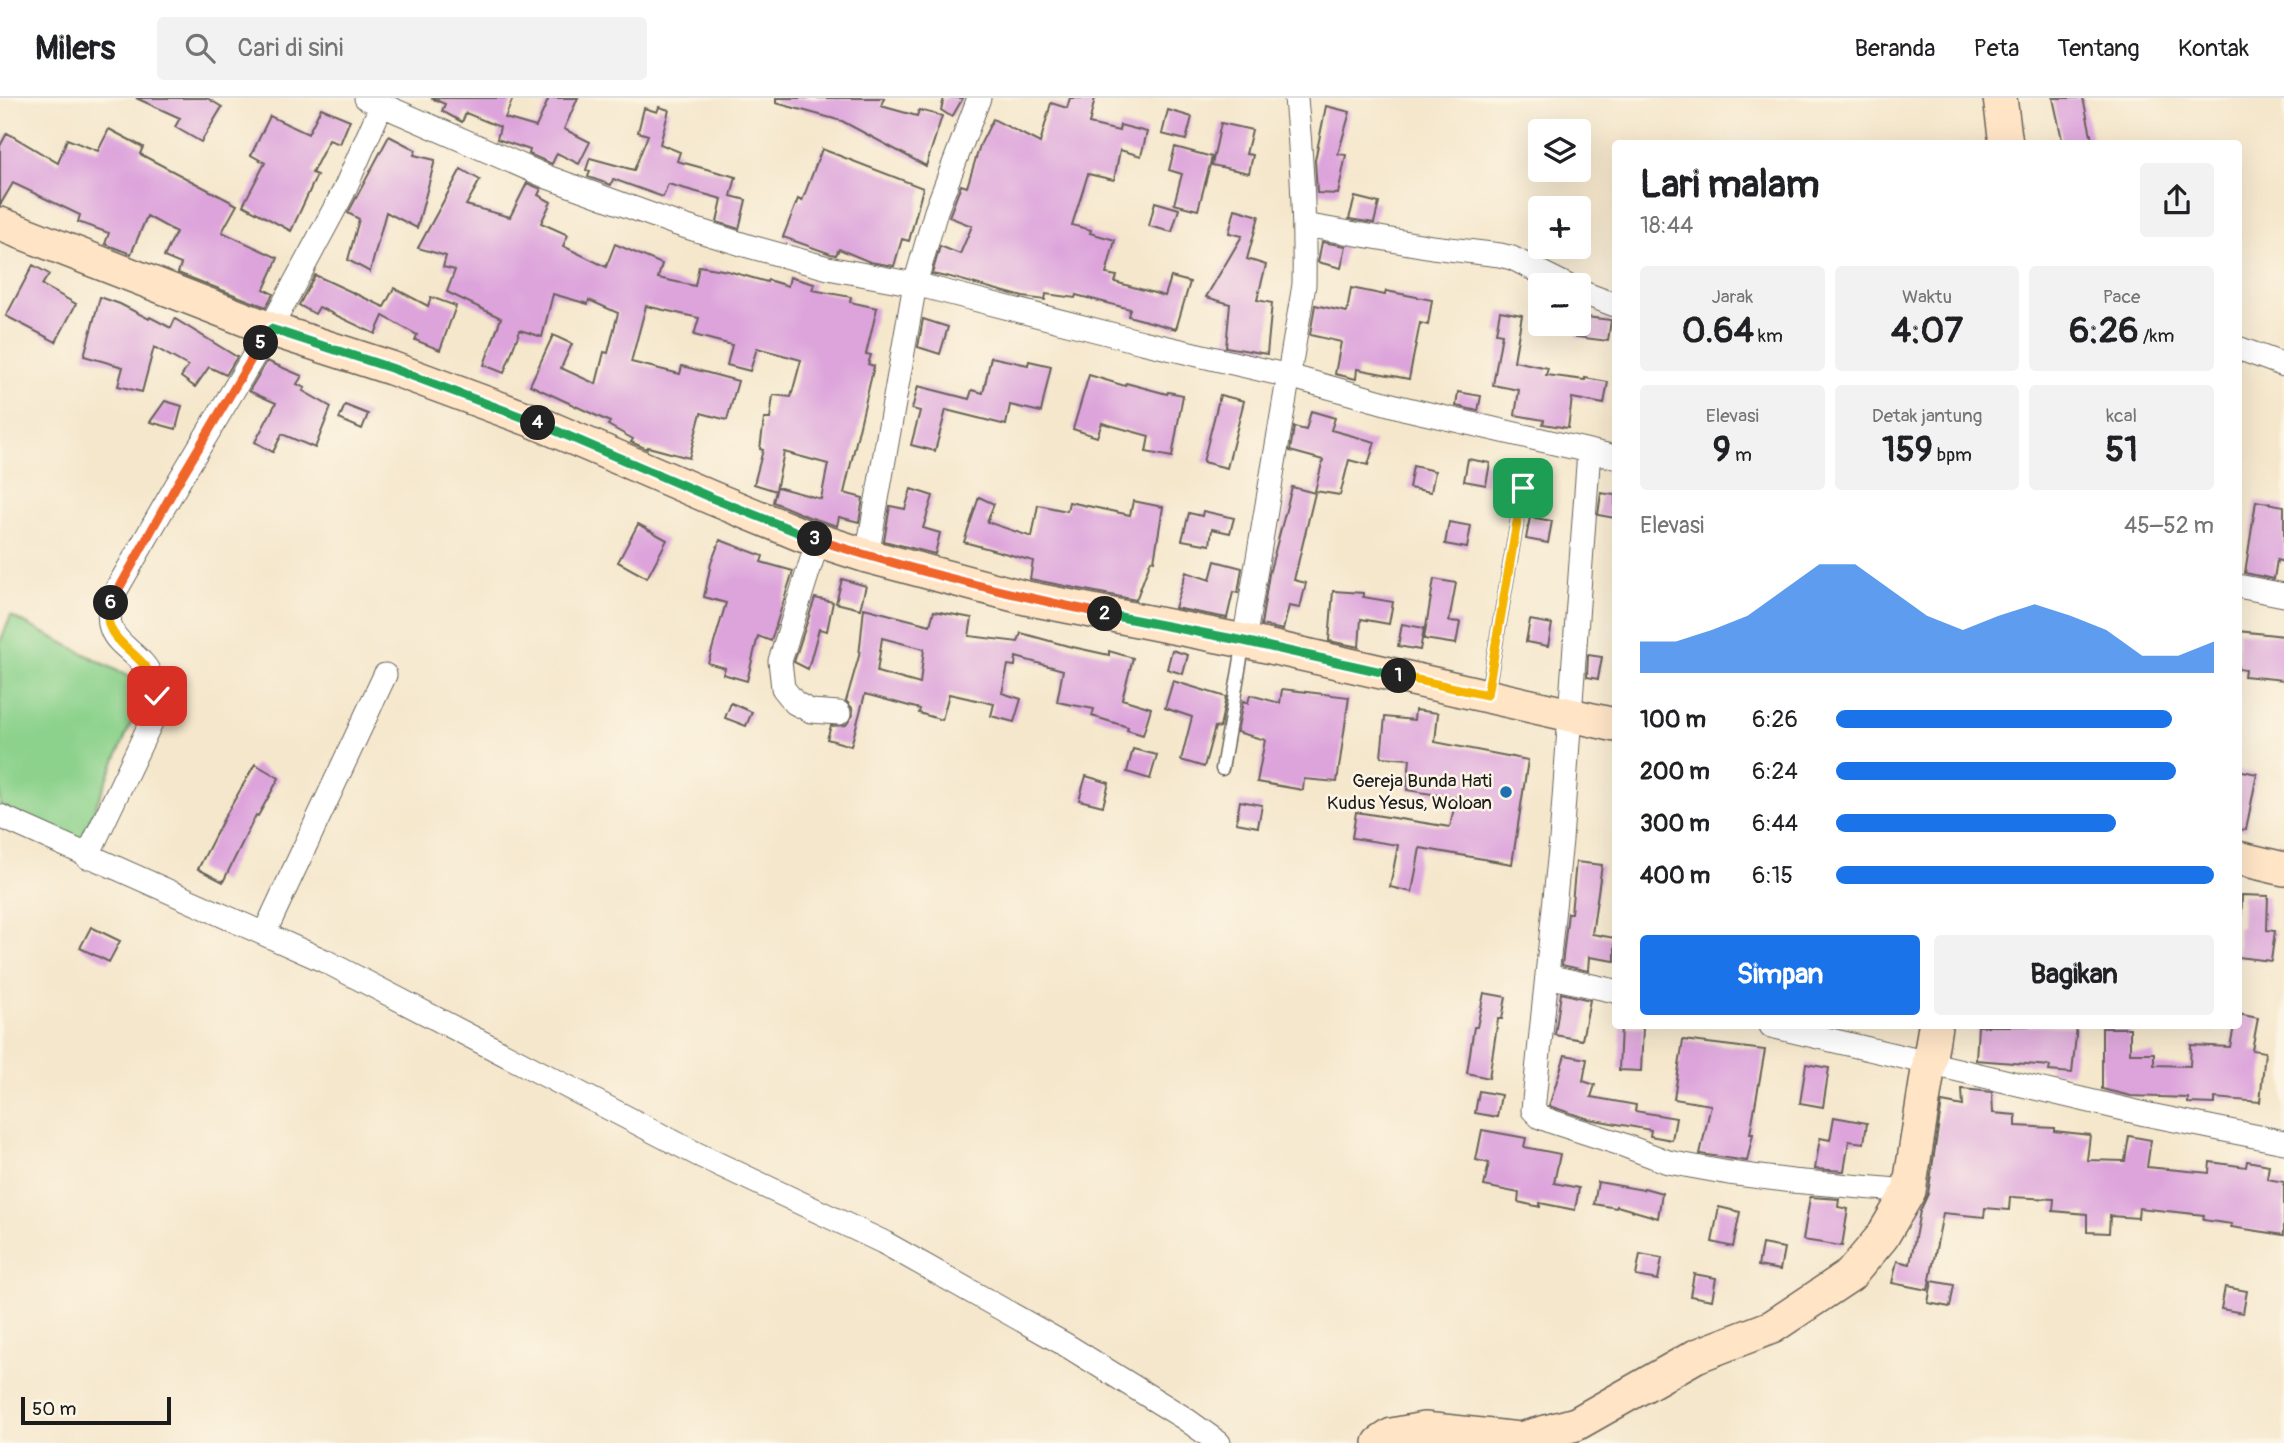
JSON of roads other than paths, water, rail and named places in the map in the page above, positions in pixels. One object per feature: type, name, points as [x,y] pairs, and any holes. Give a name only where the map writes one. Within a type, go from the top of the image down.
[{"type":"main road","points":[[2000,98],[2005,140]]},
{"type":"main road","points":[[0,223],[271,329],[391,368],[531,420],[712,498],[818,540],[867,556],[1026,598],[1244,641],[1612,724]]},
{"type":"main road","points":[[2242,859],[2284,869]]},
{"type":"main road","points":[[1380,1443],[1392,1435],[1424,1429],[1520,1439],[1576,1424],[1696,1356],[1772,1327],[1826,1293],[1850,1275],[1882,1237],[1909,1191],[1935,1029]]},
{"type":"street","points":[[867,556],[915,284],[936,211],[979,98]]},
{"type":"street","points":[[1244,641],[1304,285],[1301,145],[1296,98]]},
{"type":"street","points":[[88,857],[155,714],[157,696],[153,679],[144,664],[118,642],[112,632],[109,608],[176,486],[271,329],[343,192],[374,101],[550,178],[674,223],[828,268],[915,284],[1289,376],[1403,408],[1612,456]]},
{"type":"street","points":[[1304,225],[1432,247],[1500,255],[1542,273]]},
{"type":"street","points":[[1591,296],[1612,304]]},
{"type":"street","points":[[2242,349],[2284,365]]},
{"type":"street","points":[[1589,451],[1559,864],[1533,1110],[1540,1117],[1668,1162],[1791,1181],[1909,1191]]},
{"type":"street","points":[[818,540],[780,661],[783,688],[795,703],[811,711],[839,713]]},
{"type":"street","points":[[2242,587],[2284,596]]},
{"type":"street","points":[[264,933],[385,675]]},
{"type":"street","points":[[0,816],[339,969],[696,1154],[883,1242],[1066,1345],[1184,1418],[1219,1443]]},
{"type":"street","points":[[1547,975],[1612,989]]},
{"type":"street","points":[[1783,1029],[2145,1114],[2284,1142]]},
{"type":"lane","points":[[1487,695],[1523,488]]},
{"type":"lane","points":[[1222,769],[1244,641]]},
{"type":"place","name":"Gereja Bunda Hati Kudus Yesus, Woloan","points":[[1506,792]]}]
